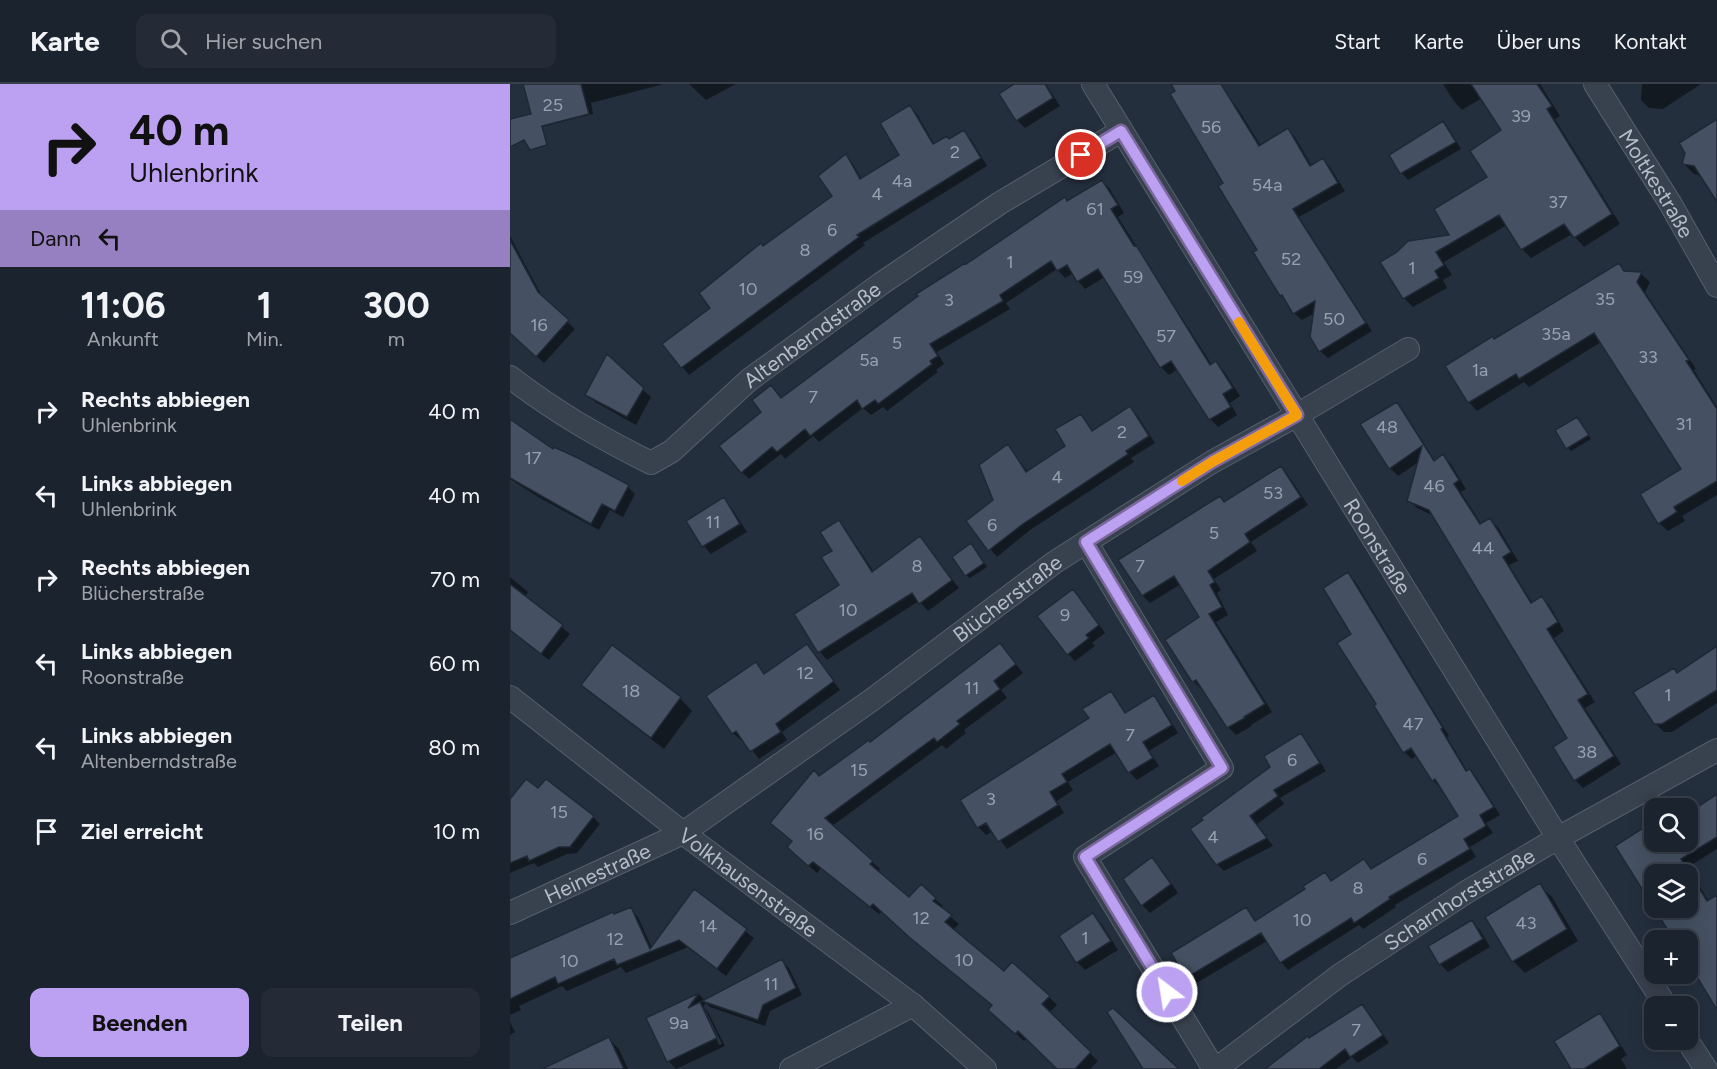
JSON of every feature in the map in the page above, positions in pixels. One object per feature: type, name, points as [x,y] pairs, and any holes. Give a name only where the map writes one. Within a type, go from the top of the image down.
[{"type":"street","name":"Roonstraße","points":[[1093,84],[1558,838],[1660,996]]},
{"type":"street","name":"Moltkestraße","points":[[1595,84],[1670,203],[1717,285]]},
{"type":"street","name":"Altenberndstraße","points":[[510,377],[547,405],[588,431],[651,463],[672,451],[749,380],[882,283],[1000,203],[1121,131]]},
{"type":"street","name":"Blücherstraße","points":[[683,833],[873,699],[1055,562],[1212,462],[1408,349]]},
{"type":"street","points":[[1086,542],[1222,768],[1085,857],[1215,1069]]},
{"type":"street","name":"Volkhausenstraße","points":[[510,697],[683,833],[913,1005],[985,1069]]},
{"type":"street","name":"Scharnhorststraße","points":[[1215,1069],[1340,975],[1468,891],[1717,750]]},
{"type":"street","name":"Heinestraße","points":[[510,913],[683,833]]},
{"type":"street","points":[[790,1069],[913,1005]]},
{"type":"street","points":[[1694,1050],[1706,1069]]},
{"type":"building","points":[[523,84],[581,84],[589,114],[542,126],[547,145],[530,150],[524,140],[510,147],[510,119],[531,114]]},
{"type":"building","points":[[1014,84],[1045,84],[1053,98],[1016,121],[999,94]]},
{"type":"building","points":[[1171,84],[1221,84],[1259,146],[1288,128],[1310,166],[1323,158],[1338,183],[1293,209],[1366,323],[1319,352],[1310,337],[1315,301],[1293,314],[1282,295],[1280,296],[1253,252],[1257,250],[1218,186],[1223,183],[1170,94],[1175,91]]},
{"type":"building","points":[[1471,84],[1537,84],[1552,106],[1547,109],[1612,214],[1574,238],[1564,224],[1521,250],[1499,215],[1436,252],[1444,265],[1435,271],[1439,278],[1403,299],[1380,262],[1397,252],[1408,241],[1449,235],[1434,209],[1487,177],[1470,151],[1501,130]]},
{"type":"building","points":[[910,105],[933,144],[947,136],[949,139],[964,130],[981,158],[857,235],[859,237],[681,368],[662,344],[710,308],[699,293],[761,243],[763,246],[832,196],[818,176],[846,154],[860,179],[899,155],[880,123]]},
{"type":"building","points":[[1717,119],[1717,202],[1694,166],[1682,164],[1685,153],[1679,143]]},
{"type":"building","points":[[1443,121],[1456,142],[1400,174],[1389,155]]},
{"type":"building","points":[[1102,180],[1118,205],[1111,209],[1134,246],[1136,245],[1210,365],[1216,361],[1233,388],[1223,394],[1231,407],[1209,420],[1171,361],[1160,368],[1098,269],[1077,282],[1067,265],[1057,271],[1051,261],[1000,295],[1003,301],[930,344],[938,356],[930,361],[932,364],[878,404],[875,400],[862,409],[857,400],[810,436],[805,429],[777,452],[772,447],[741,473],[719,446],[761,412],[752,400],[771,385],[781,398],[918,296],[916,294],[966,264],[1065,197],[1067,201]]},
{"type":"building","points":[[510,240],[538,292],[569,320],[536,357],[510,333]]},
{"type":"building","points":[[1619,263],[1624,271],[1642,272],[1637,282],[1689,360],[1686,361],[1717,409],[1717,481],[1674,507],[1677,512],[1658,524],[1640,494],[1681,469],[1594,333],[1519,379],[1516,374],[1468,403],[1445,366]]},
{"type":"building","points":[[607,354],[644,388],[627,417],[585,395]]},
{"type":"building","points":[[1397,402],[1434,461],[1443,454],[1459,480],[1454,484],[1480,524],[1490,518],[1511,552],[1503,557],[1531,603],[1542,596],[1558,622],[1547,629],[1588,694],[1578,700],[1614,756],[1574,781],[1553,747],[1567,738],[1429,510],[1407,501],[1422,446],[1389,469],[1360,424]]},
{"type":"building","points":[[1130,406],[1149,436],[1126,451],[1128,454],[1023,524],[988,551],[966,521],[993,500],[979,465],[1008,444],[1026,472],[1065,446],[1055,429],[1081,414],[1092,431]]},
{"type":"building","points":[[1577,417],[1589,435],[1566,449],[1555,430]]},
{"type":"building","points":[[510,419],[553,449],[554,447],[578,458],[629,485],[615,511],[602,504],[591,524],[510,478]]},
{"type":"building","points":[[1281,466],[1301,497],[1245,534],[1250,542],[1208,571],[1215,582],[1210,585],[1222,607],[1209,614],[1265,704],[1227,728],[1196,680],[1192,682],[1165,640],[1199,617],[1174,576],[1142,596],[1118,560],[1220,496],[1224,502]]},
{"type":"building","points":[[724,497],[740,524],[702,547],[686,521]]},
{"type":"building","points":[[839,520],[872,572],[920,536],[952,580],[919,604],[912,593],[818,653],[794,614],[839,585],[821,557],[832,551],[820,532]]},
{"type":"building","points":[[971,543],[984,563],[965,576],[952,557]]},
{"type":"building","points":[[1348,572],[1443,728],[1441,729],[1466,771],[1470,769],[1494,807],[1480,815],[1486,826],[1464,839],[1470,849],[1389,897],[1390,899],[1354,923],[1351,918],[1280,963],[1261,933],[1186,978],[1171,953],[1246,907],[1255,921],[1305,889],[1303,886],[1325,872],[1331,881],[1364,859],[1371,869],[1458,816],[1435,779],[1432,781],[1411,748],[1403,753],[1374,706],[1376,704],[1337,643],[1351,634],[1323,588]]},
{"type":"building","points":[[510,584],[563,625],[541,654],[510,630]]},
{"type":"building","points":[[1073,589],[1099,625],[1086,635],[1089,638],[1067,655],[1037,616]]},
{"type":"building","points":[[1000,643],[1016,664],[994,681],[1000,689],[957,721],[960,724],[937,742],[934,738],[825,818],[873,861],[870,864],[909,897],[921,884],[936,898],[933,901],[952,915],[945,922],[1004,971],[1012,962],[1050,996],[1042,1004],[1091,1052],[1075,1069],[1057,1069],[1018,1031],[1015,1034],[988,1010],[992,1005],[909,937],[873,904],[870,907],[813,862],[808,866],[787,847],[792,841],[770,823],[814,770],[819,776],[869,740],[870,742]]},
{"type":"building","points":[[807,644],[834,681],[776,724],[781,732],[750,752],[736,731],[732,734],[706,696],[756,662],[764,674]]},
{"type":"building","points":[[612,645],[681,697],[651,738],[581,685]]},
{"type":"building","points":[[1717,646],[1717,690],[1662,724],[1654,724],[1633,692],[1674,668],[1677,673]]},
{"type":"building","points":[[1111,691],[1125,713],[1154,695],[1172,725],[1143,742],[1153,758],[1128,773],[1110,744],[1062,774],[1067,782],[1050,792],[1058,805],[998,842],[986,823],[977,828],[960,800],[1089,718],[1082,709]]},
{"type":"building","points":[[1301,733],[1320,763],[1274,790],[1278,796],[1250,816],[1267,838],[1216,865],[1190,829],[1203,820],[1201,818],[1270,767],[1264,756]]},
{"type":"building","points":[[526,779],[538,788],[546,779],[594,816],[570,847],[559,847],[529,861],[527,856],[510,863],[510,799]]},
{"type":"building","points":[[1717,794],[1717,837],[1698,849],[1698,807]]},
{"type":"building","points":[[1644,827],[1644,852],[1692,852],[1681,859],[1684,864],[1644,864],[1644,892],[1615,846]]},
{"type":"building","points":[[1152,857],[1171,884],[1141,906],[1123,879]]},
{"type":"building","points":[[1540,883],[1567,929],[1512,962],[1485,917]]},
{"type":"building","points":[[1698,886],[1707,901],[1717,895],[1717,1010],[1698,979],[1698,930],[1668,930],[1660,918],[1698,918]]},
{"type":"building","points":[[694,889],[747,929],[717,969],[679,940],[617,965],[614,959],[558,984],[555,977],[510,999],[510,958],[613,912],[614,914],[631,907],[650,949]]},
{"type":"building","points":[[1093,913],[1111,941],[1076,963],[1059,936]]},
{"type":"building","points":[[1472,920],[1483,939],[1439,965],[1428,946]]},
{"type":"building","points":[[782,959],[796,988],[763,1005],[758,1020],[702,1001]]},
{"type":"building","points":[[699,993],[688,1008],[700,1002],[717,1038],[667,1062],[646,1018]]},
{"type":"building","points":[[1362,1004],[1383,1035],[1350,1057],[1345,1049],[1319,1069],[1265,1069],[1308,1036],[1309,1038]]},
{"type":"building","points":[[1113,1008],[1179,1069],[1143,1069],[1107,1012]]},
{"type":"building","points":[[1600,1013],[1620,1046],[1584,1069],[1571,1069],[1554,1041]]},
{"type":"building","points":[[609,1037],[624,1069],[542,1069]]},
{"type":"slow traffic","points":[[1182,481],[1297,415],[1239,322]]},
{"type":"route","points":[[1081,155],[1121,131],[1297,415],[1212,462],[1086,542],[1222,768],[1085,857],[1167,992]]}]
